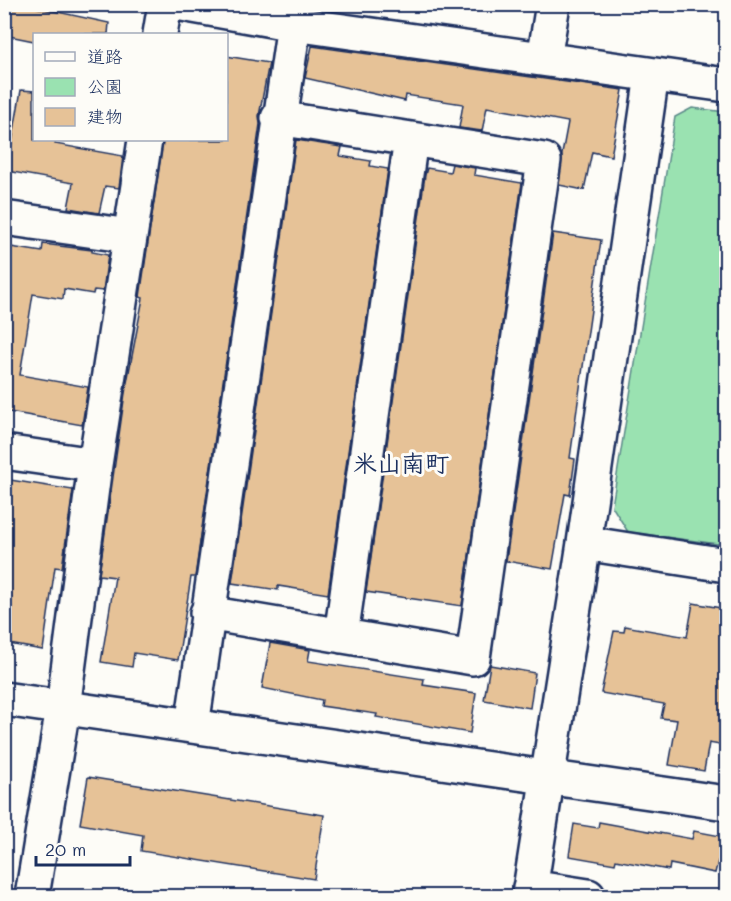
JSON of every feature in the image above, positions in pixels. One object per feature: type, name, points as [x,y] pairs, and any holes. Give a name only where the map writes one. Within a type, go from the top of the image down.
[{"type":"street","points":[[160,33],[165,4]]},
{"type":"street","points":[[182,4],[294,24],[726,85]]},
{"type":"street","points":[[544,59],[553,4]]},
{"type":"street","points":[[192,726],[278,118],[294,24]]},
{"type":"street","points":[[588,897],[529,892],[584,543],[652,75]]},
{"type":"street","points":[[207,613],[473,658],[544,160],[278,118]]},
{"type":"street","points":[[340,636],[411,139]]},
{"type":"street","points":[[32,897],[63,708],[95,465],[145,141]]},
{"type":"street","points":[[4,218],[130,236]]},
{"type":"street","points":[[4,452],[95,465]]},
{"type":"street","points":[[584,543],[726,565]]},
{"type":"street","points":[[4,699],[726,803]]},
{"type":"green space","points":[[692,108],[726,112],[726,545],[628,532],[612,506],[675,117]]},
{"type":"building","points":[[4,4],[21,4],[109,23],[108,33],[33,33],[33,41],[4,35]]},
{"type":"building","points":[[312,46],[623,90],[611,156],[592,152],[584,190],[559,185],[568,122],[487,107],[482,131],[459,128],[463,104],[406,95],[405,101],[305,78]]},
{"type":"building","points":[[228,56],[269,63],[259,116],[260,124],[195,577],[191,577],[178,660],[134,653],[132,667],[101,662],[115,577],[99,575],[125,393],[143,298],[140,297],[163,141],[228,141]]},
{"type":"building","points":[[21,90],[33,91],[33,141],[56,141],[55,144],[123,156],[119,188],[105,186],[99,213],[68,208],[73,183],[7,171]]},
{"type":"building","points":[[296,140],[342,147],[340,156],[371,161],[370,166],[388,169],[328,594],[278,586],[278,590],[232,583]]},
{"type":"building","points":[[452,164],[475,168],[474,175],[522,183],[462,606],[366,592],[425,175],[427,168],[450,172]]},
{"type":"building","points":[[553,233],[601,240],[570,458],[575,459],[570,495],[565,494],[552,569],[506,561]]},
{"type":"building","points":[[43,244],[92,250],[92,252],[108,255],[103,291],[94,290],[93,294],[64,289],[63,299],[33,294],[20,375],[88,387],[82,425],[4,411],[4,246],[42,252]]},
{"type":"building","points":[[4,479],[73,490],[62,568],[55,567],[43,650],[4,643]]},
{"type":"building","points":[[693,603],[726,609],[726,746],[709,743],[704,771],[669,765],[677,720],[661,718],[664,704],[601,693],[614,631],[624,632],[625,626],[687,637]]},
{"type":"building","points":[[270,643],[310,650],[308,661],[424,679],[423,685],[476,693],[470,733],[376,717],[377,714],[321,706],[322,700],[262,688]]},
{"type":"building","points":[[490,665],[535,673],[530,708],[484,700]]},
{"type":"building","points":[[88,777],[324,815],[314,879],[141,851],[143,835],[80,824]]},
{"type":"building","points":[[599,822],[692,839],[694,831],[726,837],[726,862],[718,861],[715,873],[670,864],[669,870],[616,860],[615,864],[569,856],[574,824],[598,828]]},
{"type":"district","name":"米山南町","points":[[401,464]]}]
